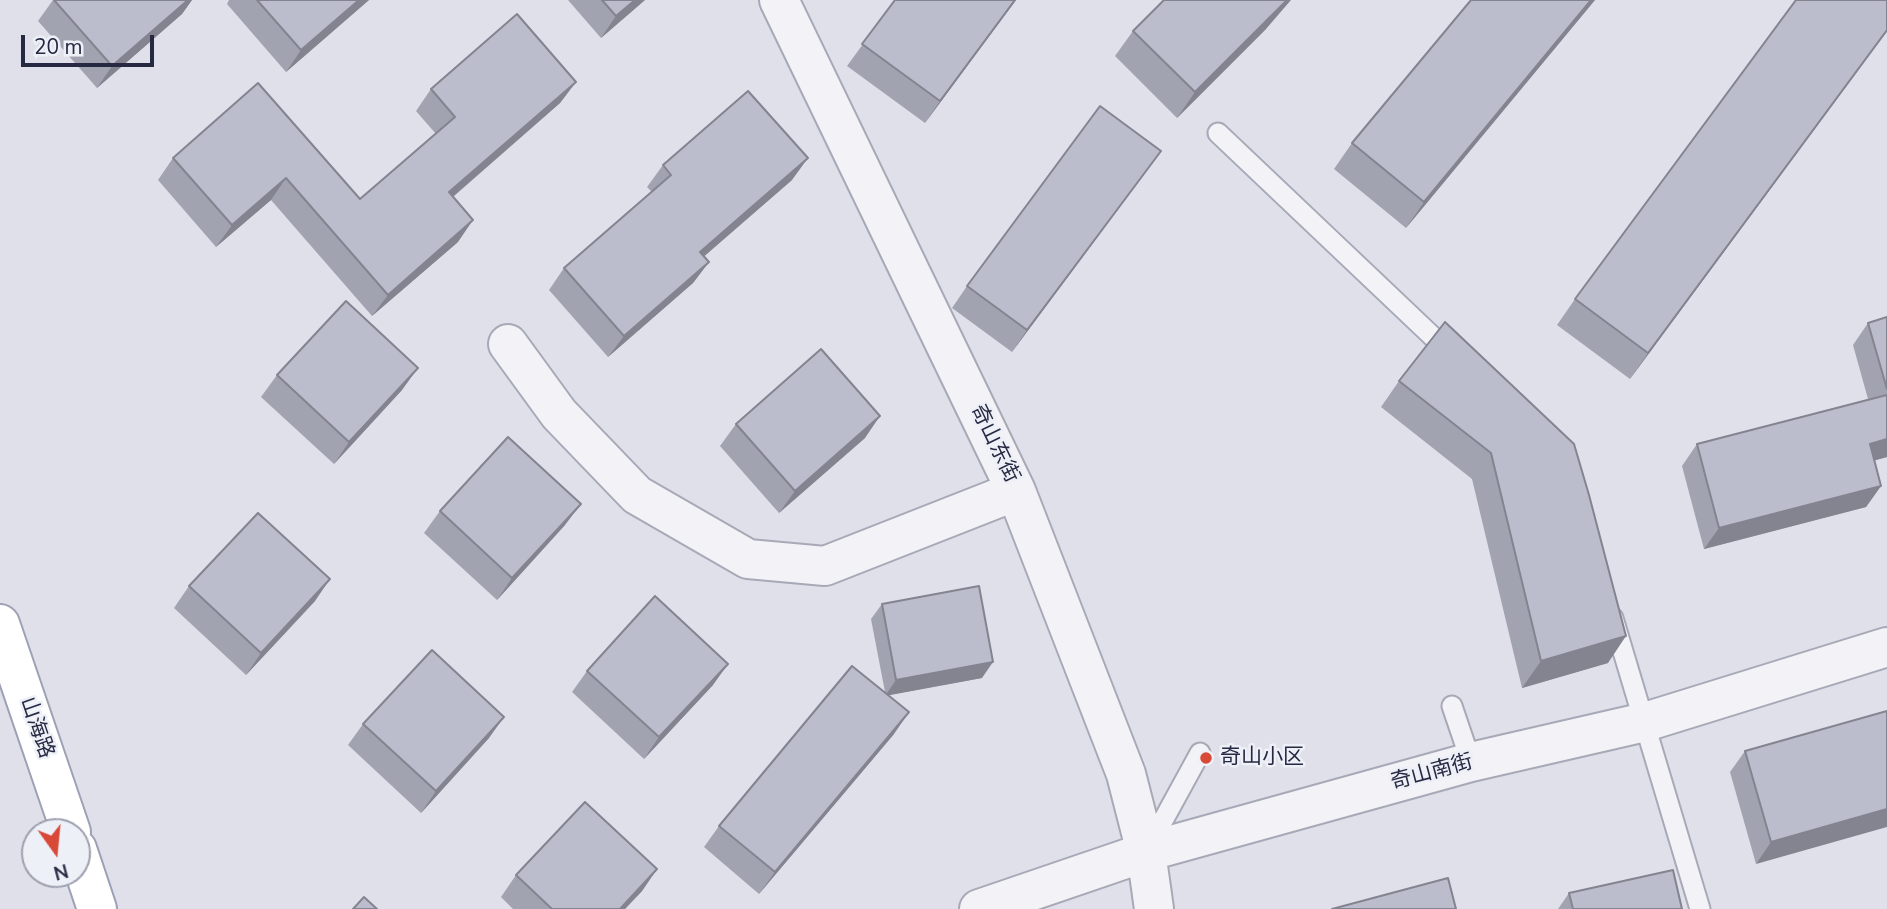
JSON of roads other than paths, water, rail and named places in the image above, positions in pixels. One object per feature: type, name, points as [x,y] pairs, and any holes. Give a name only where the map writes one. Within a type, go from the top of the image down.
[{"type":"main road","name":"山海路","points":[[0,624],[66,818]]},
{"type":"main road","points":[[90,888],[97,909]]},
{"type":"street","name":"奇山东街","points":[[779,0],[1016,491],[1126,774],[1146,852],[1154,909]]},
{"type":"street","points":[[508,344],[559,414],[636,495],[748,559],[825,566],[1016,491]]},
{"type":"street","name":"奇山南街","points":[[979,909],[1146,852],[1471,762],[1645,722],[1887,647]]},
{"type":"lane","points":[[1218,133],[1466,369]]},
{"type":"lane","points":[[1609,606],[1700,909]]},
{"type":"lane","points":[[1452,706],[1471,762]]},
{"type":"lane","points":[[1146,852],[1200,752]]},
{"type":"place","name":"奇山小区","points":[[1206,758]]}]
